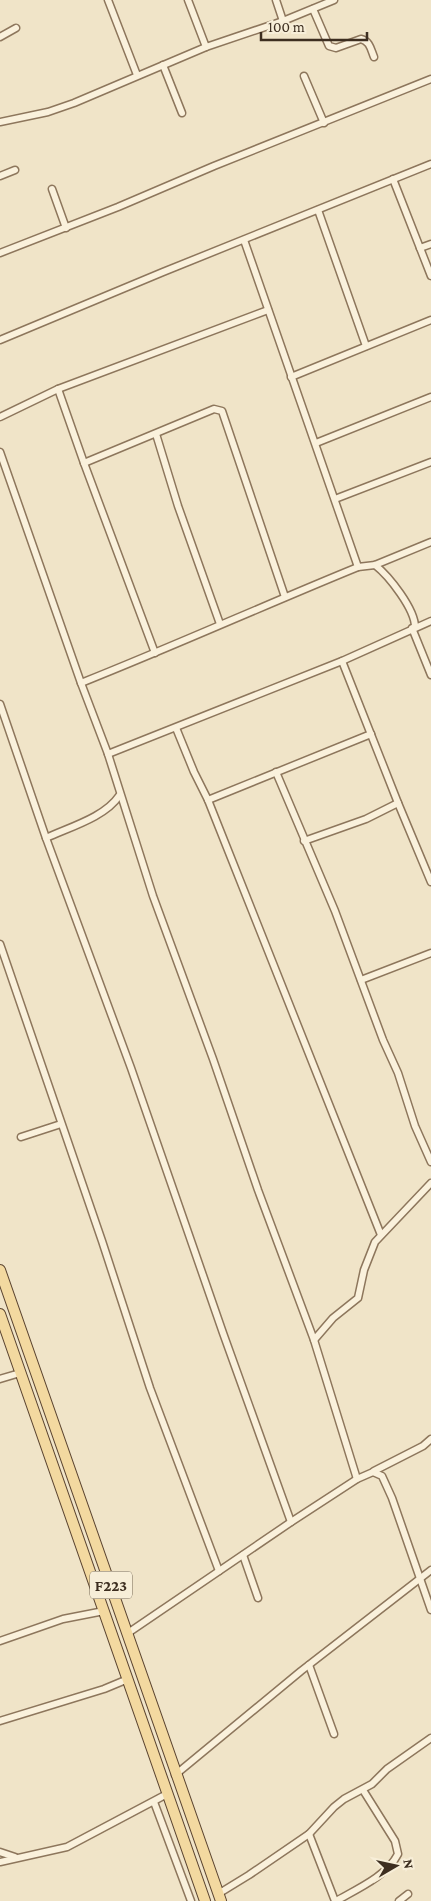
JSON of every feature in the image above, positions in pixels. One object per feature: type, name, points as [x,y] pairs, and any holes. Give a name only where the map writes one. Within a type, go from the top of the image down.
[{"type":"main road","name":"F223","points":[[0,1270],[219,1897]]},
{"type":"main road","name":"F223","points":[[0,1314],[205,1901]]},
{"type":"main road","points":[[134,1697],[148,1692]]},
{"type":"street","points":[[108,0],[137,75]]},
{"type":"street","points":[[188,0],[206,47]]},
{"type":"street","points":[[276,0],[283,21]]},
{"type":"street","points":[[0,122],[48,112],[74,103],[206,47],[283,21],[334,0]]},
{"type":"street","points":[[313,8],[328,46],[336,48],[361,39],[368,42],[374,57]]},
{"type":"street","points":[[0,37],[16,28]]},
{"type":"street","points":[[163,65],[182,113]]},
{"type":"street","points":[[304,76],[324,123]]},
{"type":"street","points":[[0,253],[66,228],[431,79]]},
{"type":"street","points":[[0,340],[431,164]]},
{"type":"street","points":[[0,176],[15,170]]},
{"type":"street","points":[[393,179],[431,276]]},
{"type":"street","points":[[52,189],[66,228]]},
{"type":"street","points":[[318,210],[366,346]]},
{"type":"street","points":[[244,240],[316,443],[323,469],[336,499],[358,567]]},
{"type":"street","points":[[420,248],[431,244]]},
{"type":"street","points":[[0,416],[58,389],[268,310]]},
{"type":"street","points":[[291,377],[431,320]]},
{"type":"street","points":[[58,389],[155,653]]},
{"type":"street","points":[[316,443],[431,397]]},
{"type":"street","points":[[84,463],[214,409],[222,411],[285,597]]},
{"type":"street","points":[[156,434],[178,506],[220,624]]},
{"type":"street","points":[[0,452],[80,682],[108,754],[153,896],[213,1059],[258,1190],[314,1340],[357,1479]]},
{"type":"street","points":[[336,499],[431,462]]},
{"type":"street","points":[[80,682],[155,653],[358,567],[375,565],[431,542]]},
{"type":"street","points":[[375,565],[382,570],[405,600],[415,623],[415,627],[412,628]]},
{"type":"street","points":[[108,754],[342,661],[431,620]]},
{"type":"street","points":[[412,628],[431,675]]},
{"type":"street","points":[[342,661],[431,882]]},
{"type":"street","points":[[0,704],[3,719],[131,1068],[222,1334],[291,1522]]},
{"type":"street","points":[[176,728],[208,800],[381,1235]]},
{"type":"street","points":[[208,800],[371,734]]},
{"type":"street","points":[[276,772],[335,911],[383,1040],[398,1073],[415,1126],[431,1162]]},
{"type":"street","points":[[46,838],[104,812],[120,796]]},
{"type":"street","points":[[304,841],[366,819],[398,803]]},
{"type":"street","points":[[0,944],[102,1241],[150,1388],[219,1571]]},
{"type":"street","points":[[361,980],[431,953]]},
{"type":"street","points":[[21,1137],[61,1124]]},
{"type":"street","points":[[314,1340],[333,1318],[358,1298],[369,1256],[375,1242],[431,1183]]},
{"type":"street","points":[[0,1379],[20,1373]]},
{"type":"street","points":[[128,1633],[357,1479],[423,1446],[431,1439]]},
{"type":"street","points":[[373,1472],[382,1476],[392,1498],[431,1610]]},
{"type":"street","points":[[243,1554],[258,1598]]},
{"type":"street","points":[[175,1775],[309,1665],[431,1570]]},
{"type":"street","points":[[0,1641],[63,1618],[104,1611]]},
{"type":"street","points":[[309,1665],[334,1734]]},
{"type":"street","points":[[0,1721],[104,1689],[128,1679]]},
{"type":"street","points":[[219,1897],[308,1834],[344,1799],[372,1784],[387,1769],[431,1738]]},
{"type":"street","points":[[308,1834],[336,1901],[384,1871],[394,1862],[398,1854],[395,1841],[363,1790]]},
{"type":"street","points":[[0,1862],[67,1847],[167,1794]]},
{"type":"street","points":[[154,1802],[191,1901]]},
{"type":"street","points":[[0,1852],[18,1858]]},
{"type":"street","points":[[182,1877],[195,1872]]},
{"type":"street","points":[[398,1901],[408,1894]]}]
